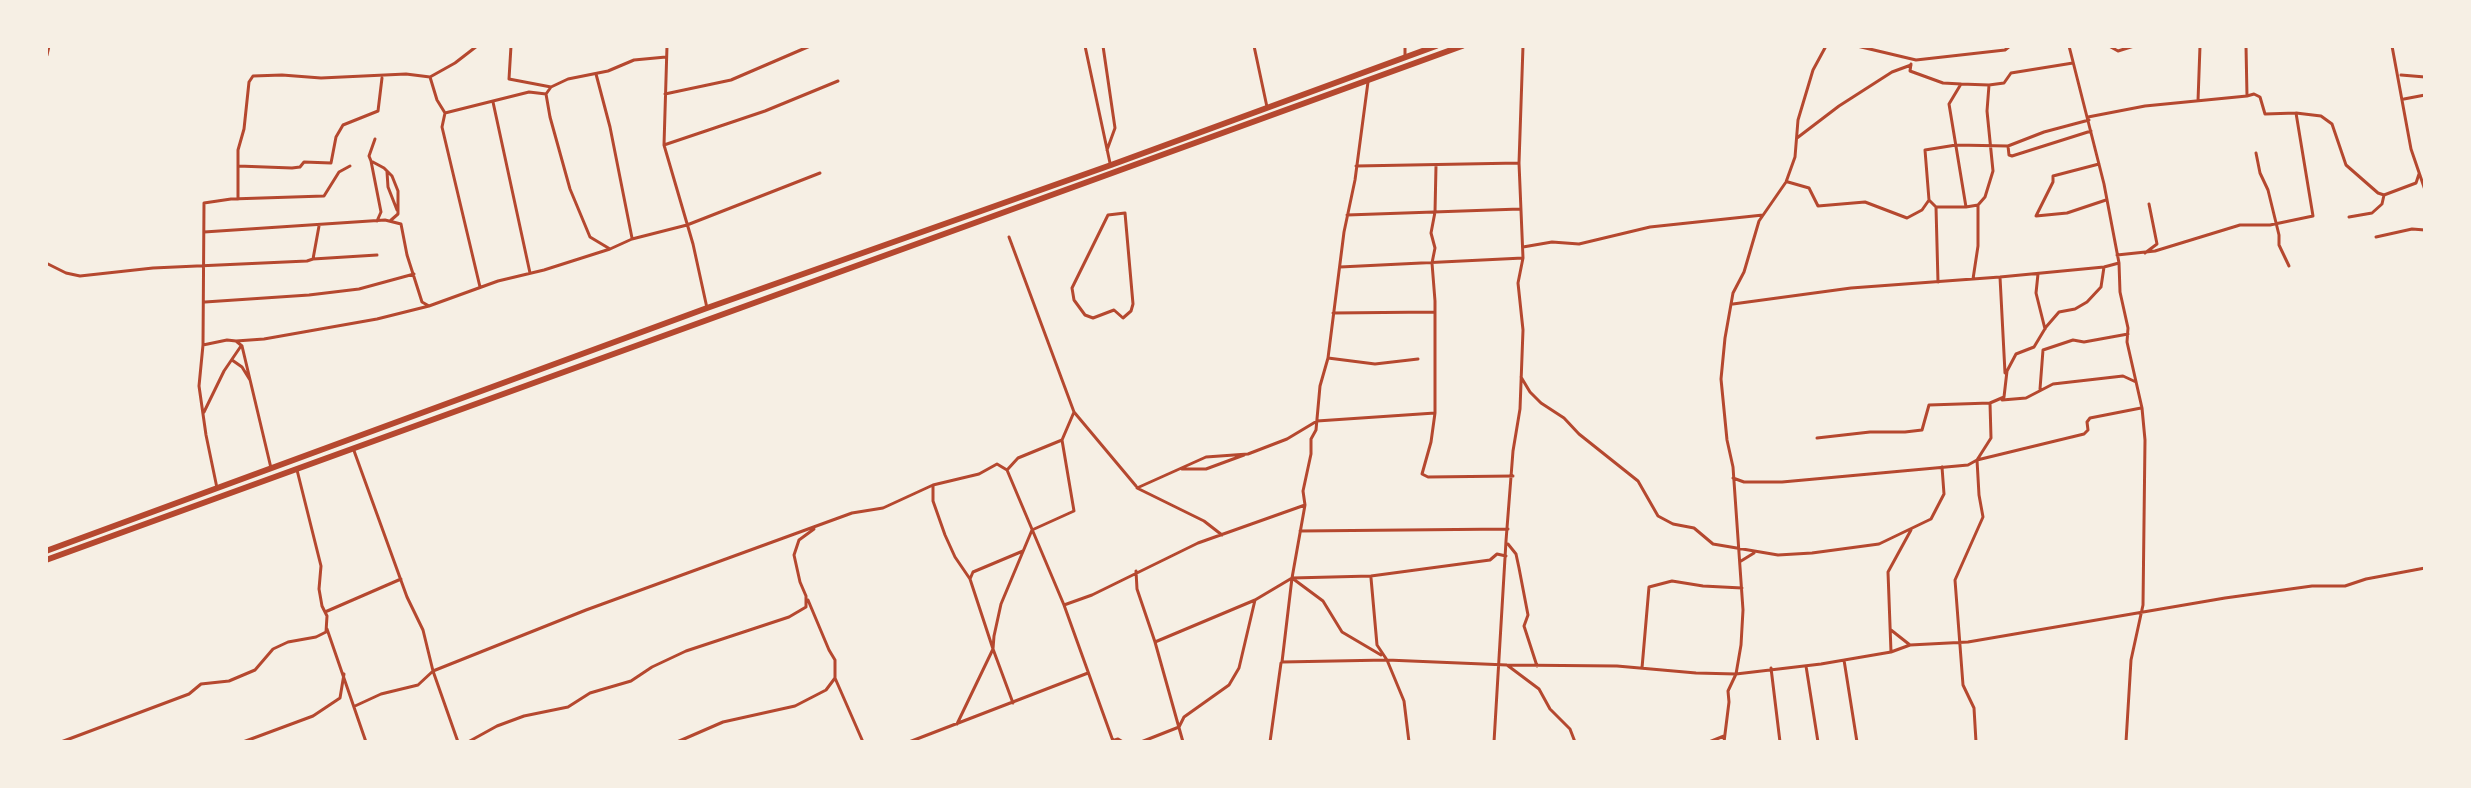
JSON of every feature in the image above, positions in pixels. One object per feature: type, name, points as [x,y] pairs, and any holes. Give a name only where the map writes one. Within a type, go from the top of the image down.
[{"type":"highway","points":[[46,560],[681,328],[1436,46]]},
{"type":"highway","points":[[46,551],[707,308],[1462,46]]},
{"type":"highway","points":[[677,319],[681,328]]},
{"type":"main road","points":[[46,55],[48,46]]},
{"type":"street","points":[[238,199],[238,166],[249,82],[253,76],[382,77],[406,74],[430,77],[477,46]]},
{"type":"street","points":[[511,46],[509,79],[551,87]]},
{"type":"street","points":[[667,46],[664,145],[707,308]]},
{"type":"street","points":[[665,94],[731,80],[810,46]]},
{"type":"street","points":[[1085,46],[1112,168]]},
{"type":"street","points":[[1103,46],[1115,128],[1107,150]]},
{"type":"street","points":[[1254,46],[1267,107]]},
{"type":"street","points":[[1405,46],[1405,57]]},
{"type":"street","points":[[1494,742],[1523,330],[1518,283],[1523,258],[1519,163],[1523,46]]},
{"type":"street","points":[[1724,742],[1728,691],[1736,674],[1741,645],[1742,588],[1721,379],[1731,304],[1763,215],[1786,182],[1795,157],[1798,120],[1813,70],[1826,46]]},
{"type":"street","points":[[1857,46],[1911,62]]},
{"type":"street","points":[[1797,138],[1839,106],[1911,62],[2005,50],[2010,46]]},
{"type":"street","points":[[2069,46],[2089,119],[2119,263],[2127,342],[2142,408],[2146,452],[2142,611],[2131,660],[2126,742]]},
{"type":"street","points":[[2109,46],[2118,51],[2134,46]]},
{"type":"street","points":[[2198,101],[2200,46]]},
{"type":"street","points":[[2246,46],[2247,96]]},
{"type":"street","points":[[2392,46],[2411,149],[2425,190]]},
{"type":"street","points":[[610,249],[590,237],[584,227],[561,163],[546,94],[551,87],[568,79],[596,74],[634,60],[666,57]]},
{"type":"street","points":[[1911,62],[1910,71],[1943,83],[1989,85],[2004,83],[2011,73],[2073,63]]},
{"type":"street","points":[[596,74],[632,239]]},
{"type":"street","points":[[2399,75],[2425,77]]},
{"type":"street","points":[[238,166],[292,168],[300,167],[304,162],[331,163],[336,137],[343,125],[378,111],[382,77]]},
{"type":"street","points":[[430,77],[445,113],[442,127],[480,287]]},
{"type":"street","points":[[664,145],[753,115],[838,81]]},
{"type":"street","points":[[1270,742],[1305,505],[1303,491],[1311,439],[1316,430],[1320,386],[1328,358],[1368,81]]},
{"type":"street","points":[[1961,84],[1949,104],[1966,207]]},
{"type":"street","points":[[1936,207],[1978,205],[1985,197],[1993,171],[1987,111],[1989,85]]},
{"type":"street","points":[[445,113],[529,92],[546,94]]},
{"type":"street","points":[[1786,182],[1809,188],[1818,206],[1865,202],[1907,218],[1922,210],[1929,200],[1925,150],[1956,145],[2008,146],[2044,132],[2145,106],[2254,94],[2260,97],[2265,114],[2321,116],[2332,124],[2346,165],[2384,195]]},
{"type":"street","points":[[2404,99],[2425,95]]},
{"type":"street","points":[[493,102],[530,273]]},
{"type":"street","points":[[2117,255],[2145,253],[2240,225],[2275,224],[2313,216],[2296,113]]},
{"type":"street","points":[[2008,146],[2009,155],[2012,156],[2091,131]]},
{"type":"street","points":[[375,139],[369,156],[381,212],[377,221]]},
{"type":"street","points":[[2256,153],[2279,245],[2289,266]]},
{"type":"street","points":[[371,161],[387,171],[395,181],[398,214],[390,221]]},
{"type":"street","points":[[1356,166],[1519,163]]},
{"type":"street","points":[[2099,164],[2053,176],[2036,216],[2067,213],[2107,200]]},
{"type":"street","points":[[217,488],[199,386],[203,345],[204,203],[324,196],[339,172],[350,166]]},
{"type":"street","points":[[1436,166],[1435,212],[1431,233],[1435,248],[1432,263],[1435,413],[1423,476],[1513,476]]},
{"type":"street","points":[[387,171],[388,187],[398,214]]},
{"type":"street","points":[[203,345],[264,339],[408,313],[480,287],[610,249],[632,239],[687,225],[820,173]]},
{"type":"street","points":[[2384,195],[2416,183],[2419,174]]},
{"type":"street","points":[[2349,217],[2372,213],[2382,204],[2384,195]]},
{"type":"street","points":[[1929,200],[1936,207],[1938,282]]},
{"type":"street","points":[[2145,253],[2157,244],[2149,204]]},
{"type":"street","points":[[1973,279],[1978,246],[1978,205]]},
{"type":"street","points":[[1347,215],[1520,209]]},
{"type":"street","points":[[1125,213],[1133,304],[1131,311],[1123,318],[1114,310],[1093,318],[1085,315],[1074,300],[1072,288],[1108,215],[1125,213]]},
{"type":"street","points":[[1523,247],[1552,242],[1579,244],[1650,227],[1763,215]]},
{"type":"street","points":[[204,232],[377,221],[401,224],[422,302],[429,306]]},
{"type":"street","points":[[313,259],[319,225]]},
{"type":"street","points":[[2376,237],[2412,229],[2425,230]]},
{"type":"street","points":[[1009,237],[1074,412],[1137,488],[1204,521],[1222,535]]},
{"type":"street","points":[[46,263],[80,276],[153,268],[377,255]]},
{"type":"street","points":[[1340,267],[1523,258]]},
{"type":"street","points":[[1731,304],[1851,288],[2038,274],[2119,263]]},
{"type":"street","points":[[2002,400],[2006,378],[2016,354],[2034,347],[2059,312],[2075,309],[2087,302],[2101,287],[2104,267]]},
{"type":"street","points":[[203,302],[359,289],[414,274]]},
{"type":"street","points":[[2038,274],[2036,293],[2045,329]]},
{"type":"street","points":[[2000,277],[2006,378]]},
{"type":"street","points":[[1333,313],[1435,312]]},
{"type":"street","points":[[2040,389],[2043,350],[2073,340],[2084,342],[2128,334]]},
{"type":"street","points":[[236,341],[241,346],[252,383],[271,468]]},
{"type":"street","points":[[203,414],[241,346]]},
{"type":"street","points":[[1328,358],[1375,364],[1418,359]]},
{"type":"street","points":[[232,360],[242,367],[252,383]]},
{"type":"street","points":[[1817,438],[1922,430],[1929,405],[2026,398],[2053,384],[2123,376],[2137,382]]},
{"type":"street","points":[[1521,377],[1541,403],[1564,418],[1579,434],[1638,481],[1658,516],[1673,524],[1694,528],[1713,544],[1739,547],[1754,553],[1778,555],[1855,548],[1879,544],[1911,530],[1931,519],[1936,512],[1944,494],[1942,467]]},
{"type":"street","points":[[1976,742],[1974,708],[1963,685],[1955,577],[1983,517],[1977,460],[1991,438],[1990,403]]},
{"type":"street","points":[[1733,478],[1744,482],[1782,482],[1968,465],[1977,460],[2084,434],[2090,418],[2142,408]]},
{"type":"street","points":[[957,724],[993,649],[1001,604],[1032,530],[1074,511],[1062,440],[1074,412]]},
{"type":"street","points":[[1181,469],[1206,469],[1287,439],[1317,421],[1435,413]]},
{"type":"street","points":[[1007,470],[1018,458],[1062,440]]},
{"type":"street","points":[[353,448],[423,630],[433,671],[458,742]]},
{"type":"street","points":[[1137,488],[1206,457],[1248,454]]},
{"type":"street","points":[[355,706],[381,694],[418,685],[433,671],[586,610],[852,513],[883,508],[933,485],[979,474],[997,464],[1007,470],[1064,605],[1111,741],[1123,742]]},
{"type":"street","points":[[297,469],[321,566],[319,589],[327,629],[366,742]]},
{"type":"street","points":[[1734,493],[1744,482]]},
{"type":"street","points":[[933,485],[933,501],[945,535],[970,579],[1013,703]]},
{"type":"street","points":[[1064,605],[1222,535],[1305,505]]},
{"type":"street","points":[[816,526],[799,540],[794,555],[800,582],[835,660],[835,678],[863,742]]},
{"type":"street","points":[[1300,531],[1508,529]]},
{"type":"street","points":[[1891,652],[1888,572],[1911,530]]},
{"type":"street","points":[[1506,541],[1516,554],[1528,615],[1524,626],[1537,666]]},
{"type":"street","points":[[970,579],[973,572],[1023,551]]},
{"type":"street","points":[[1741,561],[1754,553]]},
{"type":"street","points":[[1155,642],[1255,600],[1292,578],[1371,576],[1490,560],[1497,554],[1506,556]]},
{"type":"street","points":[[1282,662],[1387,660],[1736,674],[1806,666],[1891,652],[1910,645],[1959,642],[2312,586],[2345,586],[2425,568]]},
{"type":"street","points":[[1136,571],[1137,589],[1183,742]]},
{"type":"street","points":[[1371,576],[1377,645],[1387,660],[1407,709],[1409,742]]},
{"type":"street","points":[[1292,578],[1323,601],[1342,632],[1387,660]]},
{"type":"street","points":[[325,612],[401,579]]},
{"type":"street","points":[[1642,668],[1649,587],[1672,581],[1742,588]]},
{"type":"street","points":[[468,742],[497,726],[524,716],[568,707],[590,693],[631,681],[686,651],[789,617],[806,607],[806,596]]},
{"type":"street","points":[[1141,742],[1179,727],[1184,717],[1221,693],[1239,668],[1255,600]]},
{"type":"street","points":[[61,742],[189,694],[201,684],[229,681],[255,670],[273,649],[288,642],[322,635],[327,629]]},
{"type":"street","points":[[1891,630],[1910,645]]},
{"type":"street","points":[[1844,660],[1857,742]]},
{"type":"street","points":[[1507,665],[1539,689],[1550,709],[1570,729],[1575,742]]},
{"type":"street","points":[[1806,666],[1818,742]]},
{"type":"street","points":[[1771,668],[1780,742]]},
{"type":"street","points":[[909,742],[1088,673]]},
{"type":"street","points":[[243,742],[313,716],[340,698],[344,674]]},
{"type":"street","points":[[677,742],[723,722],[795,706],[826,690],[835,678]]},
{"type":"street","points":[[1709,742],[1724,736]]}]
